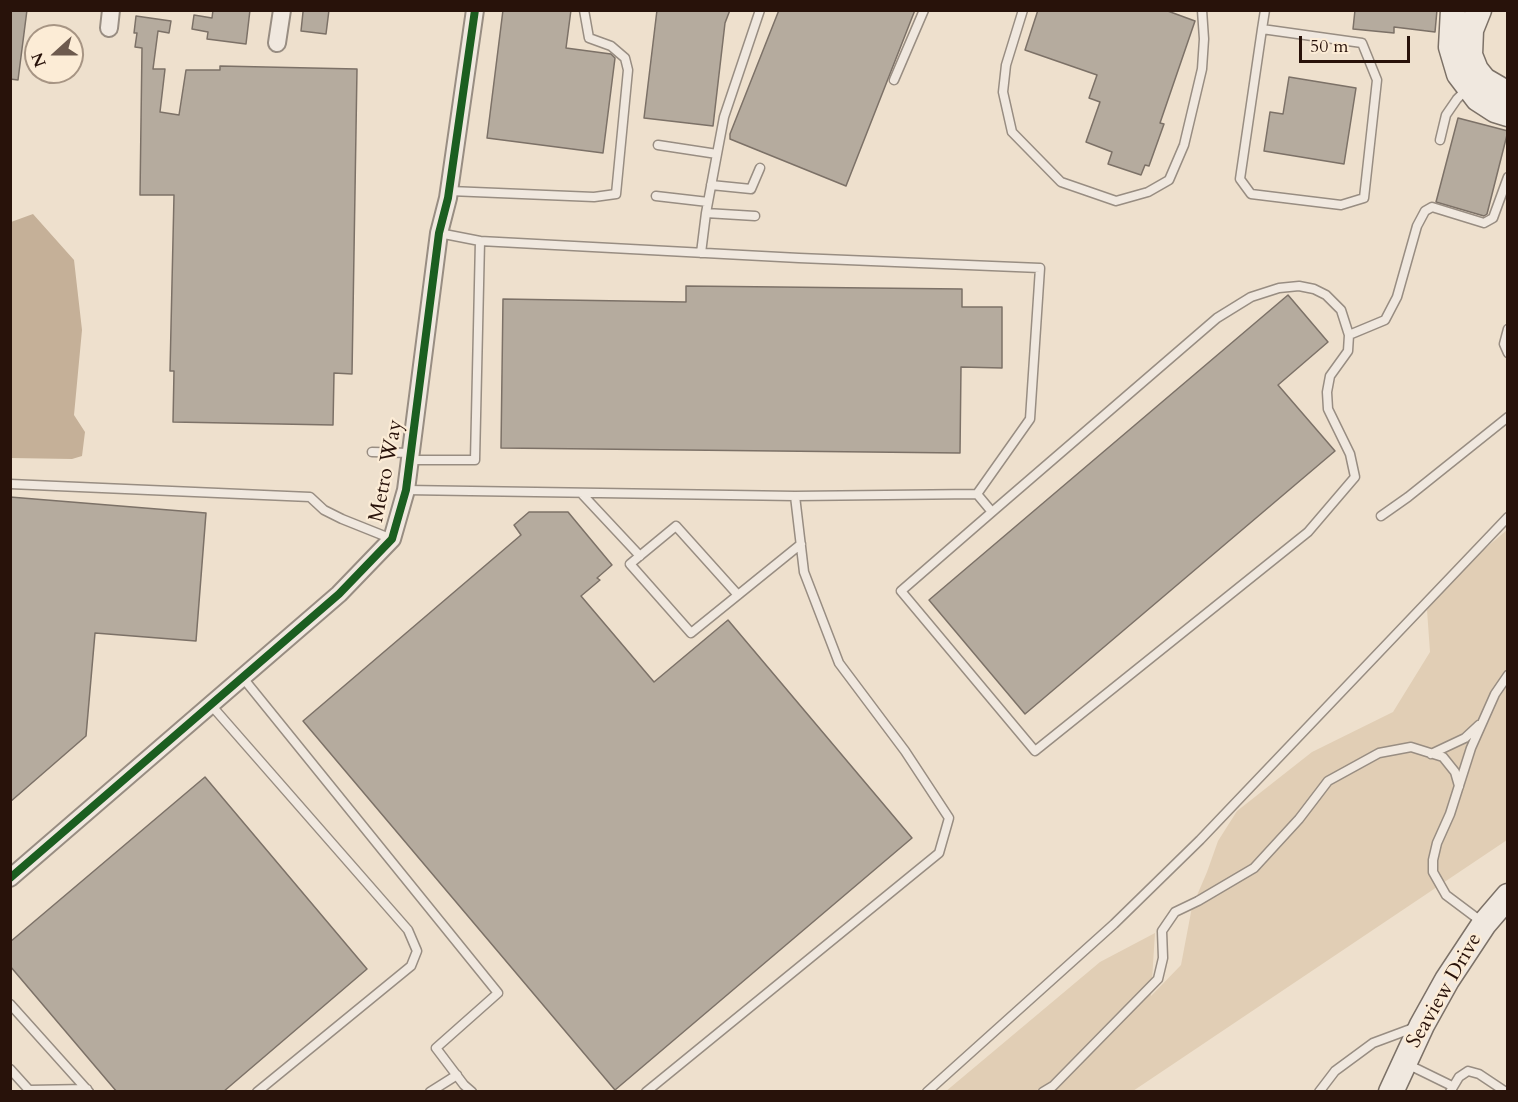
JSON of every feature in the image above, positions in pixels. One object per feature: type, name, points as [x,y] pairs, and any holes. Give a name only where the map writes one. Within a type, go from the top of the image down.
[{"type":"main road","points":[[1453,10],[1452,54],[1459,74],[1478,99],[1508,114]]},
{"type":"main road","points":[[1479,10],[1471,30],[1470,56],[1484,80],[1508,94]]},
{"type":"main road","name":"Seaview Drive","points":[[1391,1092],[1422,1024],[1447,980],[1484,924],[1508,896]]},
{"type":"street","points":[[109,28],[111,10]]},
{"type":"street","points":[[277,43],[282,10]]},
{"type":"street","name":"Metro Way","points":[[10,878],[339,594],[392,538],[406,490],[440,233],[450,191],[475,10]]},
{"type":"lane","points":[[450,191],[594,197],[616,194],[628,70],[624,58],[611,46],[589,38],[584,10]]},
{"type":"lane","points":[[701,253],[724,117],[760,10]]},
{"type":"lane","points":[[894,80],[924,10]]},
{"type":"lane","points":[[1023,10],[1006,65],[1003,92],[1012,132],[1060,182],[1116,201],[1148,192],[1169,180],[1184,146],[1202,69],[1204,39],[1202,10]]},
{"type":"lane","points":[[1262,29],[1362,43],[1377,80],[1364,198],[1341,205],[1251,194],[1240,179],[1262,29],[1265,10]]},
{"type":"lane","points":[[1440,140],[1446,115],[1468,87]]},
{"type":"lane","points":[[658,145],[717,154]]},
{"type":"lane","points":[[711,185],[751,189],[760,168]]},
{"type":"lane","points":[[1349,335],[1385,320],[1397,297],[1417,226],[1425,211],[1432,207],[1484,223],[1493,218],[1508,177]]},
{"type":"lane","points":[[657,196],[708,202]]},
{"type":"lane","points":[[706,213],[755,216]]},
{"type":"lane","points":[[440,233],[480,241],[1040,268],[1030,419],[977,494]]},
{"type":"lane","points":[[372,452],[475,460],[480,241]]},
{"type":"lane","points":[[1299,286],[1314,288],[1341,310],[1349,335],[1347,351],[1330,376],[1327,392],[1328,409],[1350,453],[1355,477],[1308,532],[1035,751],[901,591],[992,512],[1217,318],[1251,297],[1279,288],[1299,286]]},
{"type":"lane","points":[[1508,328],[1504,344],[1508,353]]},
{"type":"lane","points":[[1382,516],[1508,417]]},
{"type":"lane","points":[[10,484],[310,497],[324,510],[392,538]]},
{"type":"lane","points":[[406,490],[795,496],[977,494]]},
{"type":"lane","points":[[582,494],[640,556]]},
{"type":"lane","points":[[977,494],[992,512]]},
{"type":"lane","points":[[646,1092],[939,853],[949,818],[905,751],[839,663],[804,572],[795,496]]},
{"type":"lane","points":[[927,1092],[1114,924],[1184,855],[1508,517]]},
{"type":"lane","points":[[738,595],[676,526],[630,564],[691,633],[738,595],[801,544]]},
{"type":"lane","points":[[1484,924],[1446,895],[1433,872],[1433,860],[1471,748],[1494,694],[1508,675]]},
{"type":"lane","points":[[243,678],[498,993],[436,1048],[472,1092]]},
{"type":"lane","points":[[211,705],[408,930],[417,951],[411,966],[257,1092]]},
{"type":"lane","points":[[1431,754],[1465,738],[1483,721]]},
{"type":"lane","points":[[1043,1092],[1053,1086],[1158,979],[1162,958],[1162,931],[1175,912],[1254,868],[1299,819],[1328,781],[1379,753],[1411,747],[1443,757],[1455,772],[1459,786]]},
{"type":"lane","points":[[10,1004],[88,1090]]},
{"type":"lane","points":[[1319,1092],[1335,1071],[1373,1043],[1422,1024]]},
{"type":"lane","points":[[1404,1063],[1451,1089],[1459,1077],[1468,1071],[1479,1074],[1506,1092]]},
{"type":"lane","points":[[10,1069],[29,1090],[88,1090]]},
{"type":"lane","points":[[430,1092],[457,1075]]},
{"type":"shaded area","points":[[33,214],[74,260],[82,330],[74,415],[85,432],[82,456],[72,459],[11,458],[11,222]]},
{"type":"shaded area","points":[[1507,530],[1507,840],[1133,1091],[945,1092],[1100,962],[1155,933],[1151,996],[1181,965],[1192,907],[1218,841],[1237,811],[1312,752],[1393,712],[1430,652],[1427,610],[1448,580]]},
{"type":"building","points":[[10,10],[27,10],[18,80],[10,79]]},
{"type":"building","points":[[213,10],[250,10],[246,44],[207,39],[208,32],[192,29],[194,15],[212,18]]},
{"type":"building","points":[[329,10],[326,34],[301,31],[303,12]]},
{"type":"building","points":[[503,10],[571,10],[566,48],[611,54],[615,58],[603,153],[487,138]]},
{"type":"building","points":[[657,10],[730,10],[725,23],[713,126],[644,118]]},
{"type":"building","points":[[779,10],[915,10],[846,186],[730,139]]},
{"type":"building","points":[[1038,10],[1165,10],[1195,21],[1160,123],[1164,124],[1149,166],[1145,165],[1141,175],[1108,164],[1112,152],[1086,142],[1100,102],[1089,98],[1097,75],[1025,50]]},
{"type":"building","points":[[1355,10],[1437,10],[1435,32],[1394,27],[1394,33],[1353,29]]},
{"type":"building","points":[[136,16],[171,21],[169,33],[158,31],[153,69],[165,69],[160,112],[179,115],[186,70],[220,70],[220,66],[357,69],[352,374],[334,373],[333,425],[173,422],[174,371],[170,371],[174,195],[140,195],[142,48],[135,47]]},
{"type":"building","points":[[1289,77],[1356,88],[1344,164],[1264,151],[1270,112],[1283,114]]},
{"type":"building","points":[[1458,118],[1508,131],[1487,214],[1484,216],[1436,202]]},
{"type":"building","points":[[686,286],[962,289],[962,307],[1002,307],[1002,368],[961,367],[960,453],[501,448],[503,299],[686,302]]},
{"type":"building","points":[[1288,295],[1328,342],[1278,385],[1335,451],[1025,714],[929,600]]},
{"type":"building","points":[[10,497],[206,513],[196,641],[95,633],[86,736],[10,802]]},
{"type":"building","points":[[529,512],[568,512],[612,565],[597,578],[600,580],[581,596],[654,682],[728,620],[912,838],[615,1090],[303,721],[521,535],[514,525]]},
{"type":"building","points":[[205,777],[367,969],[223,1092],[117,1092],[10,966],[10,942]]},
{"type":"cycle path","points":[[10,878],[339,594],[392,539],[406,490],[439,233],[448,198],[475,10]]}]
